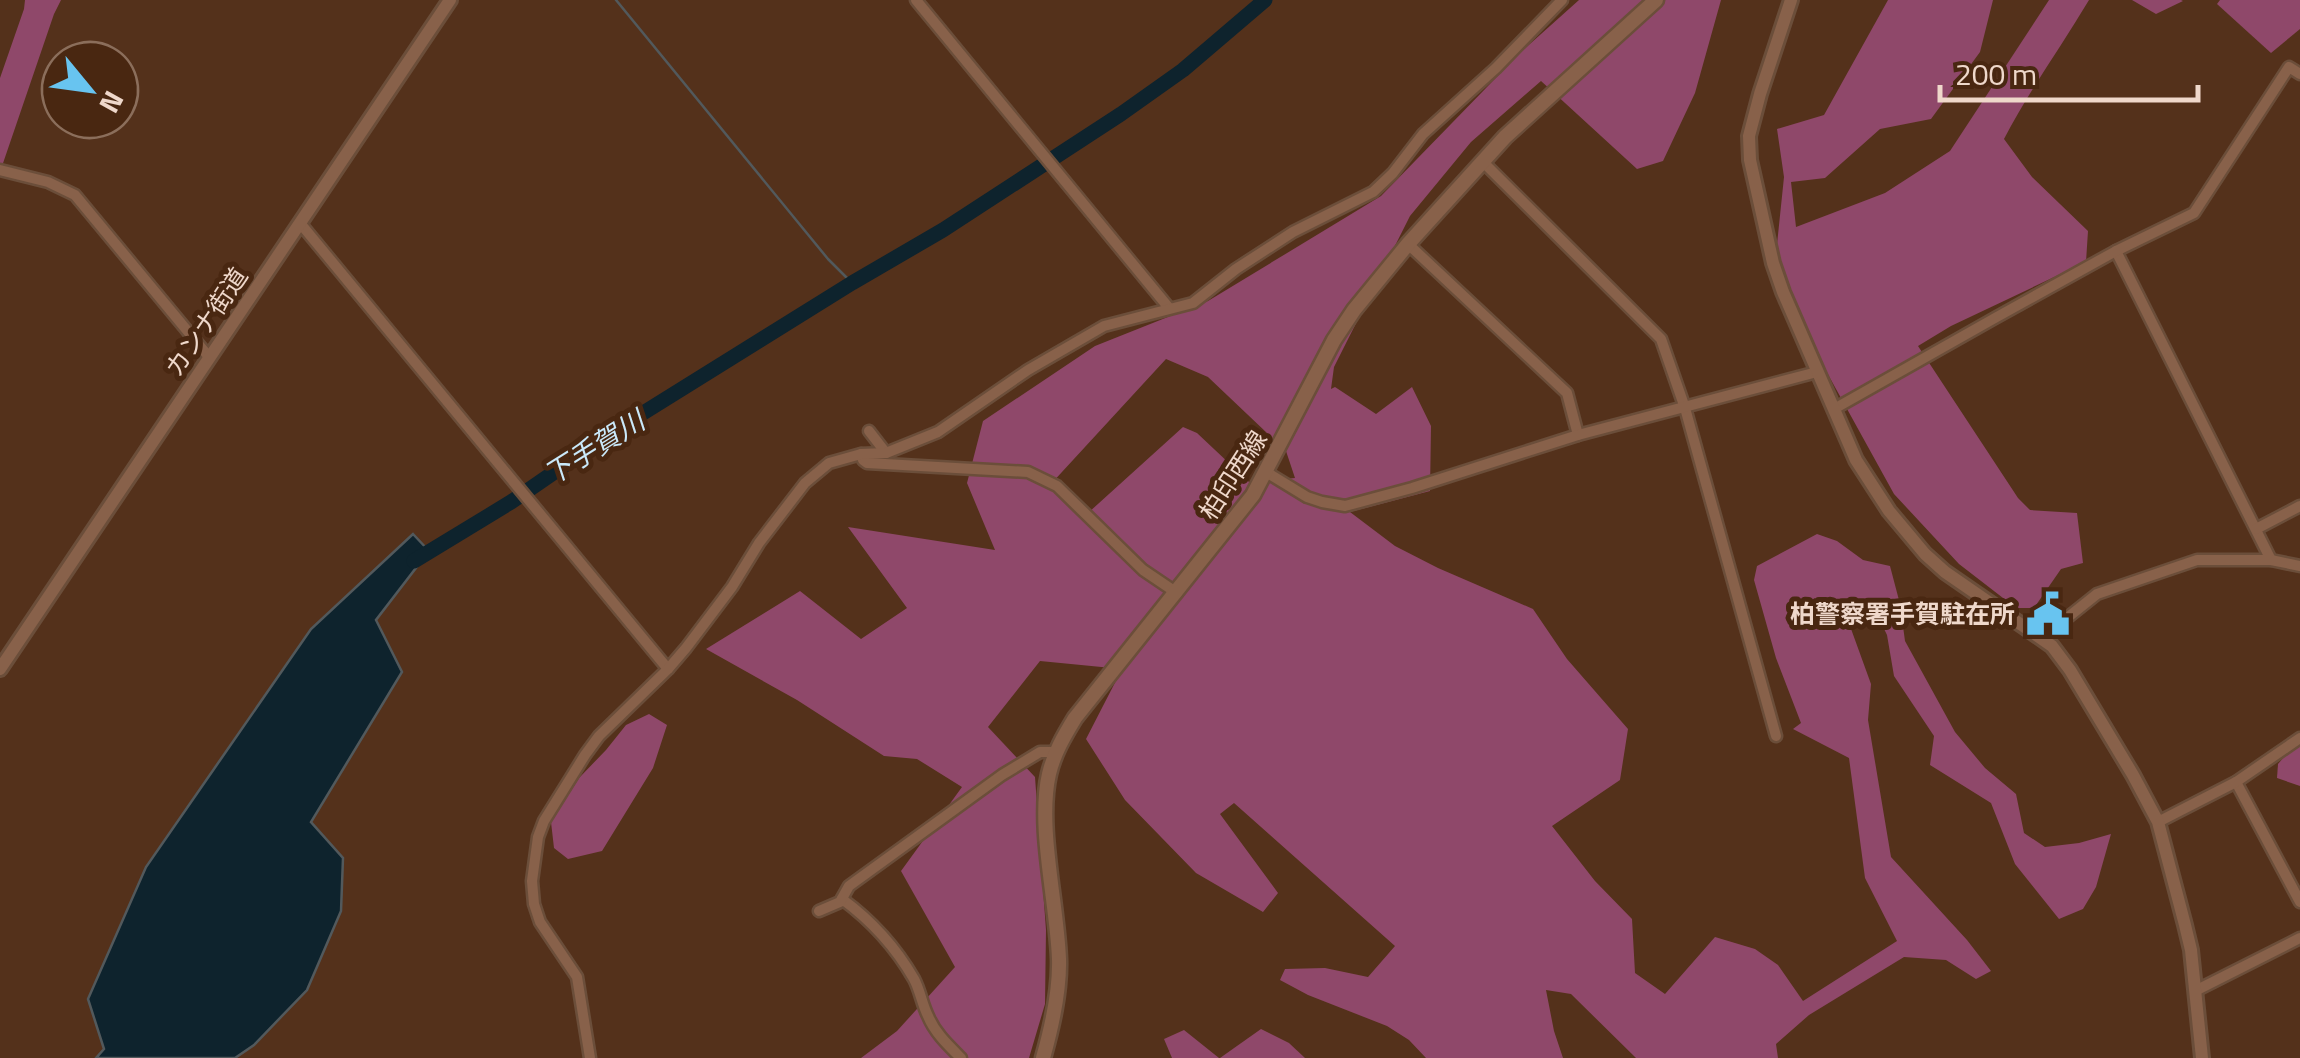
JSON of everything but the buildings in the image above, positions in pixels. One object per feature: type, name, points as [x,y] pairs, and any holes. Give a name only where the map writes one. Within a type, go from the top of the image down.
[{"type":"main road","name":"柏印西線","points":[[1043,1058],[1058,974],[1046,823],[1048,778],[1056,752],[1075,718],[1254,494],[1334,340],[1354,310],[1482,161],[1656,0]]},
{"type":"street","name":"カンナ街道","points":[[0,670],[450,0]]},
{"type":"street","points":[[916,0],[1168,308]]},
{"type":"street","points":[[590,1058],[577,977],[540,922],[534,904],[532,882],[538,837],[554,804],[599,736],[668,669],[805,484],[828,463],[861,454],[886,453],[938,432],[1028,370],[1104,326],[1193,303],[1293,232],[1372,192],[1393,173],[1422,134],[1496,68],[1562,0]]},
{"type":"street","points":[[1791,0],[1749,136],[1750,160],[1773,264],[1794,321],[1856,460],[1888,511],[1925,554],[1959,583],[2052,646],[2133,775],[2158,822],[2191,950],[2202,1058]]},
{"type":"street","points":[[2277,60],[2300,74]]},
{"type":"street","points":[[1834,409],[2116,252],[2194,213],[2289,68]]},
{"type":"street","points":[[1482,161],[1661,339],[1686,408],[1776,736]]},
{"type":"street","points":[[0,170],[48,182],[75,194],[209,357]]},
{"type":"street","points":[[300,223],[668,669]]},
{"type":"street","points":[[1408,244],[1567,394],[1578,435]]},
{"type":"street","points":[[2116,252],[2271,560]]},
{"type":"street","points":[[1266,472],[1308,497],[1345,506],[1578,435],[1817,372]]},
{"type":"street","points":[[869,431],[886,453]]},
{"type":"street","points":[[861,454],[867,463],[1028,472],[1047,480],[1143,570],[1177,593]]},
{"type":"street","points":[[2256,529],[2300,506]]},
{"type":"street","points":[[2042,638],[2097,594],[2197,560],[2271,560],[2300,566]]},
{"type":"street","points":[[2158,822],[2236,782],[2300,738]]},
{"type":"street","points":[[819,912],[834,906],[849,886],[1002,774],[1040,752],[1056,752]]},
{"type":"street","points":[[2236,782],[2300,902]]},
{"type":"street","points":[[842,899],[885,936],[916,982],[929,1018],[944,1042],[961,1058]]},
{"type":"street","points":[[2195,991],[2300,938]]},
{"type":"shaded area","points":[[25,0],[61,0],[45,40],[40,40],[40,55],[0,172],[0,78]]},
{"type":"shaded area","points":[[1579,0],[1721,0],[1695,93],[1663,161],[1637,169],[1541,81],[1471,142],[1410,216],[1334,367],[1331,389],[1335,387],[1376,414],[1412,387],[1431,426],[1430,491],[1350,512],[1395,546],[1533,609],[1567,659],[1628,729],[1620,780],[1552,826],[1595,881],[1632,919],[1635,973],[1665,994],[1715,937],[1755,949],[1778,965],[1803,1001],[1897,941],[1865,878],[1849,758],[1793,729],[1801,723],[1776,658],[1754,580],[1757,566],[1817,534],[1837,541],[1863,560],[1890,566],[1905,641],[1955,732],[1985,768],[2016,794],[2024,833],[2045,847],[2111,834],[2096,887],[2083,909],[2059,919],[2015,864],[1991,803],[1930,765],[1934,736],[1894,676],[1887,635],[1870,600],[1849,602],[1846,615],[1871,684],[1868,720],[1891,857],[1991,971],[1976,979],[1946,960],[1904,957],[1809,1015],[1776,1044],[1778,1058],[1636,1058],[1571,994],[1546,990],[1563,1058],[1426,1058],[1409,1040],[1387,1026],[1280,980],[1285,969],[1325,968],[1368,977],[1395,946],[1234,803],[1220,814],[1278,893],[1263,912],[1196,873],[1125,800],[1086,739],[1122,669],[1040,661],[988,727],[1035,777],[1046,930],[1045,1004],[1029,1058],[861,1058],[897,1031],[955,967],[901,871],[962,787],[917,759],[884,756],[797,700],[706,649],[800,591],[861,639],[907,608],[848,527],[995,550],[967,483],[983,421],[1095,346],[1208,301],[1381,196],[1521,52]],"holes":[[[1166,359],[1208,377],[1286,451],[1295,478],[1249,482],[1197,433],[1183,427],[1088,513],[1050,485]]]},
{"type":"shaded area","points":[[1888,0],[1993,0],[1980,52],[1931,119],[1880,129],[1825,178],[1791,182],[1796,227],[1885,193],[1950,151],[2049,0],[2089,0],[2004,139],[2032,177],[2088,231],[2086,262],[1951,326],[1918,346],[2018,498],[2030,510],[2077,513],[2083,563],[2061,569],[2034,608],[2016,608],[1959,564],[1894,494],[1792,305],[1776,254],[1784,177],[1777,129],[1824,115]]},
{"type":"shaded area","points":[[2132,0],[2181,0],[2183,1],[2156,14]]},
{"type":"shaded area","points":[[2220,0],[2300,0],[2300,29],[2271,53],[2217,4]]},
{"type":"shaded area","points":[[649,714],[667,725],[653,768],[602,851],[568,859],[554,848],[551,822],[579,778],[626,725]]},
{"type":"shaded area","points":[[2294,745],[2300,745],[2300,786],[2277,778],[2278,764]]},
{"type":"shaded area","points":[[1261,1029],[1289,1043],[1305,1058],[1220,1058]]},
{"type":"shaded area","points":[[1184,1030],[1219,1058],[1172,1058],[1164,1039]]},
{"type":"water","points":[[413,534],[429,551],[376,620],[402,672],[311,822],[343,858],[341,911],[307,990],[254,1045],[235,1058],[96,1058],[104,1049],[88,999],[146,867],[311,629]]},
{"type":"waterway","points":[[616,0],[828,259],[852,283]]},
{"type":"waterway","name":"下手賀川","points":[[414,561],[1121,114],[1183,70],[1265,0]]},
{"type":"place","name":"柏警察署手賀駐在所","points":[[2048,614]]}]
